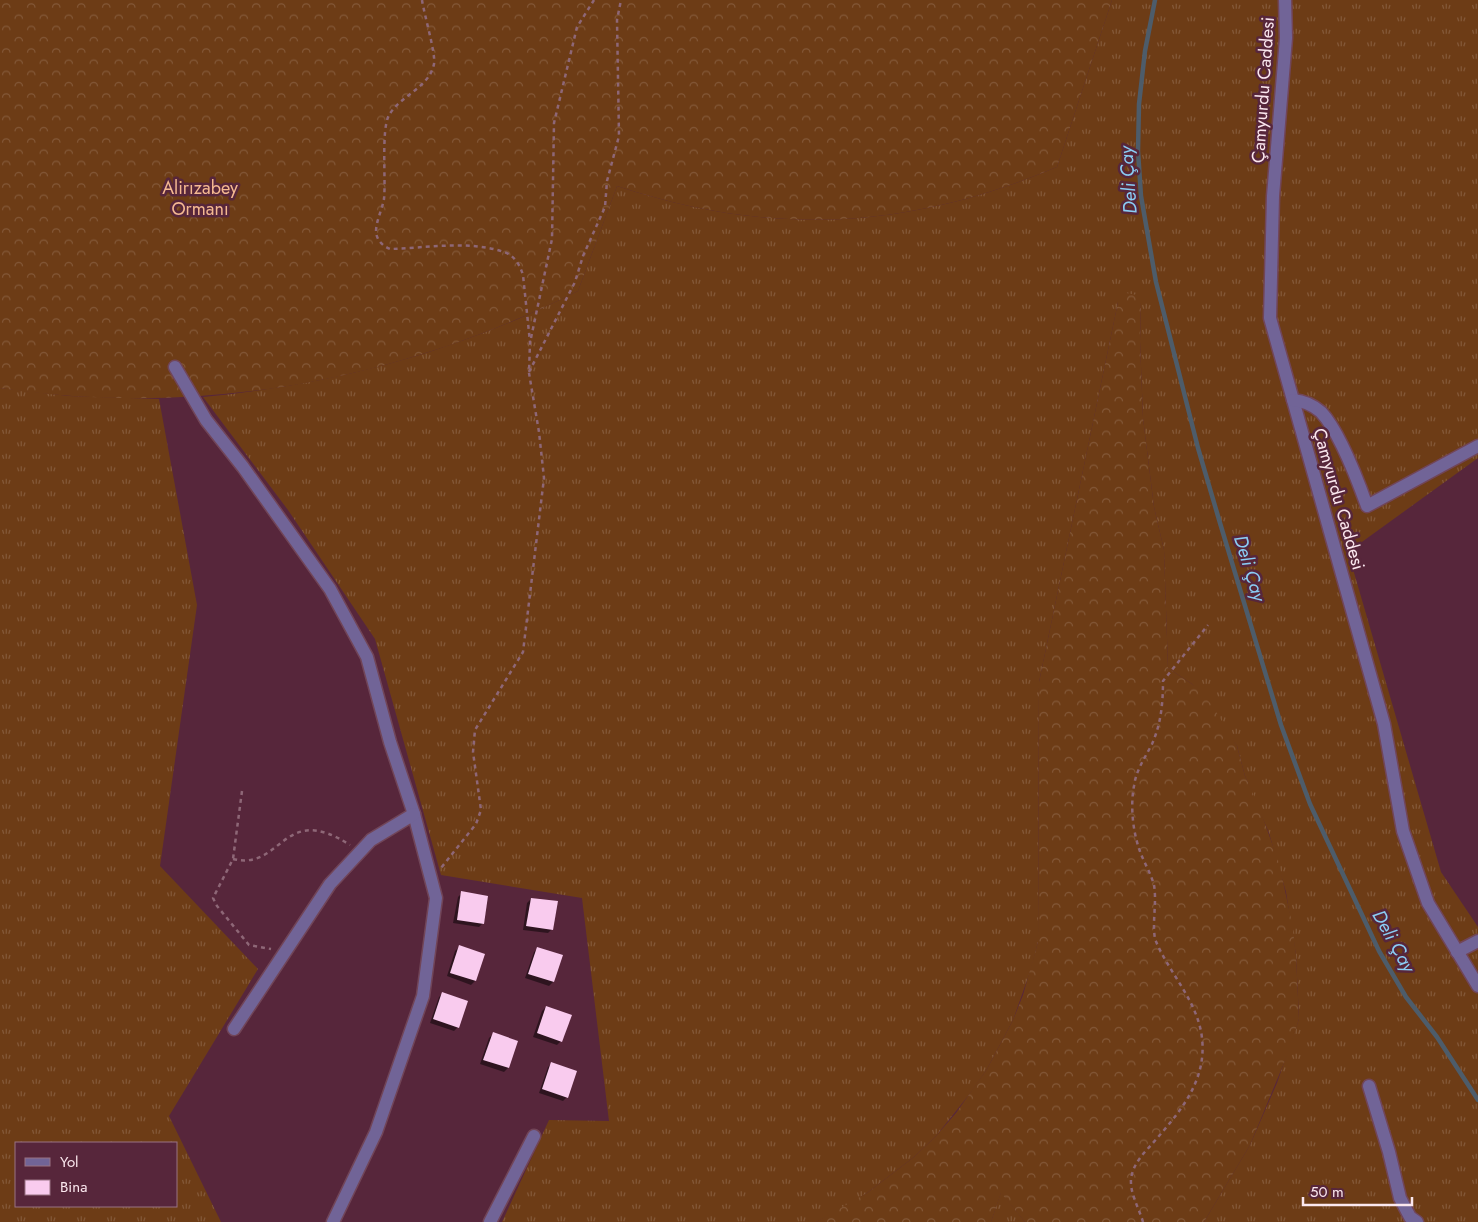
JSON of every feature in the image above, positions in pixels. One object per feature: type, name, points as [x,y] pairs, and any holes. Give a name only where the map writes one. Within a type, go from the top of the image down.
[{"type":"street","name":"Çamyurdu Caddesi","points":[[1285,0],[1286,38],[1273,196],[1270,318],[1384,724],[1403,831],[1428,903],[1478,986]]},
{"type":"street","points":[[175,368],[206,420],[243,467],[330,589],[367,657],[390,742],[414,814],[436,898],[423,996],[376,1132],[333,1222]]},
{"type":"street","points":[[1293,400],[1314,407],[1327,420],[1356,473],[1367,506],[1478,446]]},
{"type":"street","points":[[234,1029],[330,884],[359,850],[386,829],[414,814]]},
{"type":"street","points":[[1457,952],[1478,941]]},
{"type":"street","points":[[1369,1086],[1389,1152],[1400,1198],[1410,1217],[1417,1222]]},
{"type":"street","points":[[490,1222],[534,1136]]},
{"type":"path","points":[[422,0],[426,25],[435,57],[434,64],[427,79],[393,110],[387,122],[384,199],[376,232],[377,237],[384,246],[390,249],[474,246],[505,252],[513,258],[524,275],[530,342],[529,373],[539,432],[544,478],[524,652],[475,730],[473,752],[481,810],[476,824],[432,878]]},
{"type":"path","points":[[530,342],[552,239],[554,123],[577,27],[594,0]]},
{"type":"path","points":[[529,373],[575,282],[583,256],[605,207],[607,181],[619,136],[617,20],[621,0]]},
{"type":"path","points":[[1143,1222],[1132,1192],[1132,1172],[1138,1160],[1188,1101],[1199,1074],[1203,1046],[1195,1012],[1156,938],[1153,927],[1154,889],[1136,839],[1133,817],[1134,786],[1140,766],[1158,730],[1163,697],[1163,681],[1208,625]]},
{"type":"path","points":[[242,791],[233,859],[214,893],[214,902],[249,945],[285,951]]},
{"type":"path","points":[[233,859],[252,861],[262,857],[282,840],[297,832],[314,829],[330,832],[359,850]]},
{"type":"green space","name":"Alirızabey Ormanı","points":[[0,0],[1112,0],[1057,167],[1002,188],[947,204],[893,214],[839,219],[785,219],[730,213],[674,202],[617,186],[578,291],[510,322],[440,348],[369,369],[296,384],[223,394],[149,398],[75,396],[0,388]]},
{"type":"green space","points":[[1112,0],[1478,0],[1478,458],[1348,552],[1441,872],[1478,927],[1478,1222],[1204,1222],[1250,1145],[1277,1083],[1299,1019],[1296,955],[1286,892],[1269,833],[1245,776],[1237,746],[1192,684],[1168,668],[1164,550],[1154,507],[1143,418],[1140,341],[1141,302],[1118,302],[1039,682],[1038,942],[1031,969],[1013,1020],[987,1069],[936,1136],[914,1157],[867,1193],[842,1209],[816,1222],[502,1222],[549,1120],[609,1121],[582,898],[441,875],[375,639],[288,510],[203,397],[301,384],[395,362],[442,348],[487,331],[533,313],[578,291],[617,186],[674,202],[730,213],[785,219],[839,219],[893,214],[947,204],[1002,188],[1057,167]]},
{"type":"green space","points":[[1126,293],[1137,295],[1141,302],[1140,341],[1143,418],[1154,507],[1164,550],[1168,668],[1192,684],[1212,705],[1237,746],[1245,776],[1258,804],[1279,863],[1292,923],[1296,955],[1299,1019],[1289,1051],[1250,1145],[1204,1222],[1025,1222],[1001,1193],[991,1222],[816,1222],[867,1193],[914,1157],[936,1136],[956,1113],[987,1069],[1013,1020],[1023,995],[1038,942],[1039,682],[1118,302]]},
{"type":"green space","points":[[0,388],[69,396],[159,399],[197,605],[160,866],[258,969],[169,1116],[221,1222],[0,1222]]},
{"type":"green space","points":[[1001,1192],[1025,1222],[991,1222]]},
{"type":"building","points":[[461,891],[488,896],[484,924],[457,920]]},
{"type":"building","points":[[531,898],[558,901],[553,930],[526,926]]},
{"type":"building","points":[[459,945],[485,954],[476,981],[450,973]]},
{"type":"building","points":[[537,947],[563,955],[554,982],[528,974]]},
{"type":"building","points":[[442,992],[468,1001],[459,1028],[433,1019]]},
{"type":"building","points":[[546,1006],[572,1015],[562,1042],[537,1033]]},
{"type":"building","points":[[493,1032],[518,1041],[509,1068],[483,1060]]},
{"type":"building","points":[[551,1062],[577,1071],[568,1098],[542,1089]]},
{"type":"waterway","name":"Deli Çay","points":[[1155,0],[1145,51],[1139,104],[1138,151],[1141,196],[1156,282],[1198,448],[1220,523],[1281,725],[1310,804],[1379,951],[1406,997],[1437,1037],[1478,1100]]}]
